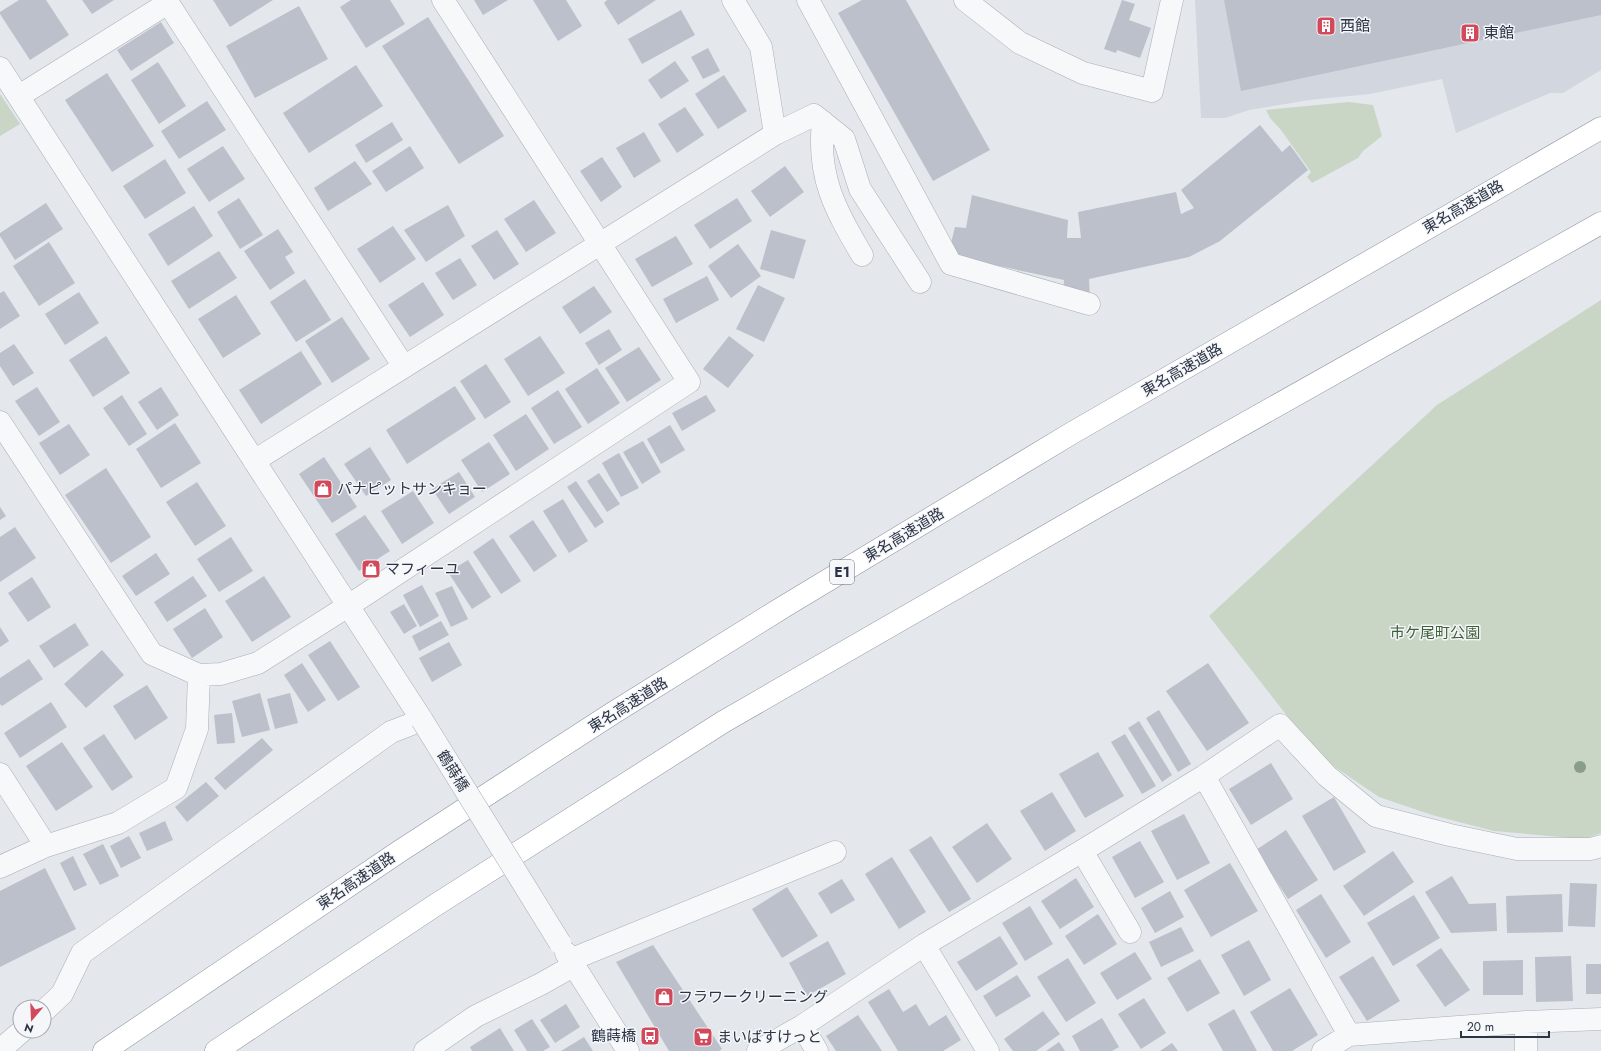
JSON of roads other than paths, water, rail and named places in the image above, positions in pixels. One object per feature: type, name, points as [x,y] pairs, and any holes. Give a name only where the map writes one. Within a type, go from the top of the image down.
[{"type":"highway","name":"東名高速道路","points":[[104,1051],[407,847],[613,713],[785,606],[1079,429],[1601,128]]},
{"type":"highway","points":[[216,1051],[434,906],[723,722],[1100,505],[1535,262],[1601,223]]},
{"type":"highway","points":[[1535,262],[1601,231]]},
{"type":"street","points":[[0,422],[152,654],[199,675],[220,674],[258,663],[348,606],[688,382],[443,0]]},
{"type":"street","points":[[733,0],[761,47],[775,134]]},
{"type":"street","points":[[808,0],[951,264],[1089,304]]},
{"type":"street","points":[[965,0],[1020,43],[1083,73],[1152,91],[1172,0]]},
{"type":"street","points":[[19,96],[168,3],[404,367]]},
{"type":"street","name":"鶴蒔橋","points":[[0,68],[422,720],[628,1051]]},
{"type":"street","points":[[254,461],[775,134],[814,115],[844,139],[860,189],[920,282]]},
{"type":"street","points":[[823,122],[821,144],[825,179],[839,216],[862,254]]},
{"type":"street","points":[[0,867],[46,846],[118,823],[176,788],[198,729],[199,675]]},
{"type":"street","points":[[52,1003],[62,994],[82,953],[391,732],[422,720]]},
{"type":"street","points":[[758,1051],[802,1026],[924,944],[1082,851],[1204,776],[1280,726],[1327,776],[1376,816],[1450,835],[1517,849],[1591,849],[1601,846]]},
{"type":"street","points":[[0,774],[46,846]]},
{"type":"street","points":[[1204,776],[1349,1035]]},
{"type":"street","points":[[1082,851],[1130,932]]},
{"type":"street","points":[[425,1051],[476,1016],[541,984],[568,956],[835,852]]},
{"type":"street","points":[[924,944],[988,1051]]},
{"type":"street","points":[[1323,1051],[1349,1035],[1526,1022],[1601,1019]]},
{"type":"street","points":[[1526,1022],[1526,1051]]},
{"type":"street","points":[[802,1026],[817,1051]]},
{"type":"street","points":[[0,1050],[13,1039]]},
{"type":"place","name":"西館","points":[[1326,26]]},
{"type":"place","name":"東館","points":[[1470,33]]},
{"type":"place","name":"パナピットサンキョー","points":[[323,489]]},
{"type":"place","name":"マフィーユ","points":[[371,569]]},
{"type":"place","name":"フラワークリーニング","points":[[664,997]]},
{"type":"place","name":"鶴蒔橋","points":[[650,1036]]},
{"type":"place","name":"まいばすけっと","points":[[703,1037]]},
{"type":"park label","name":"市ケ尾町公園","points":[[1435,633]]}]
